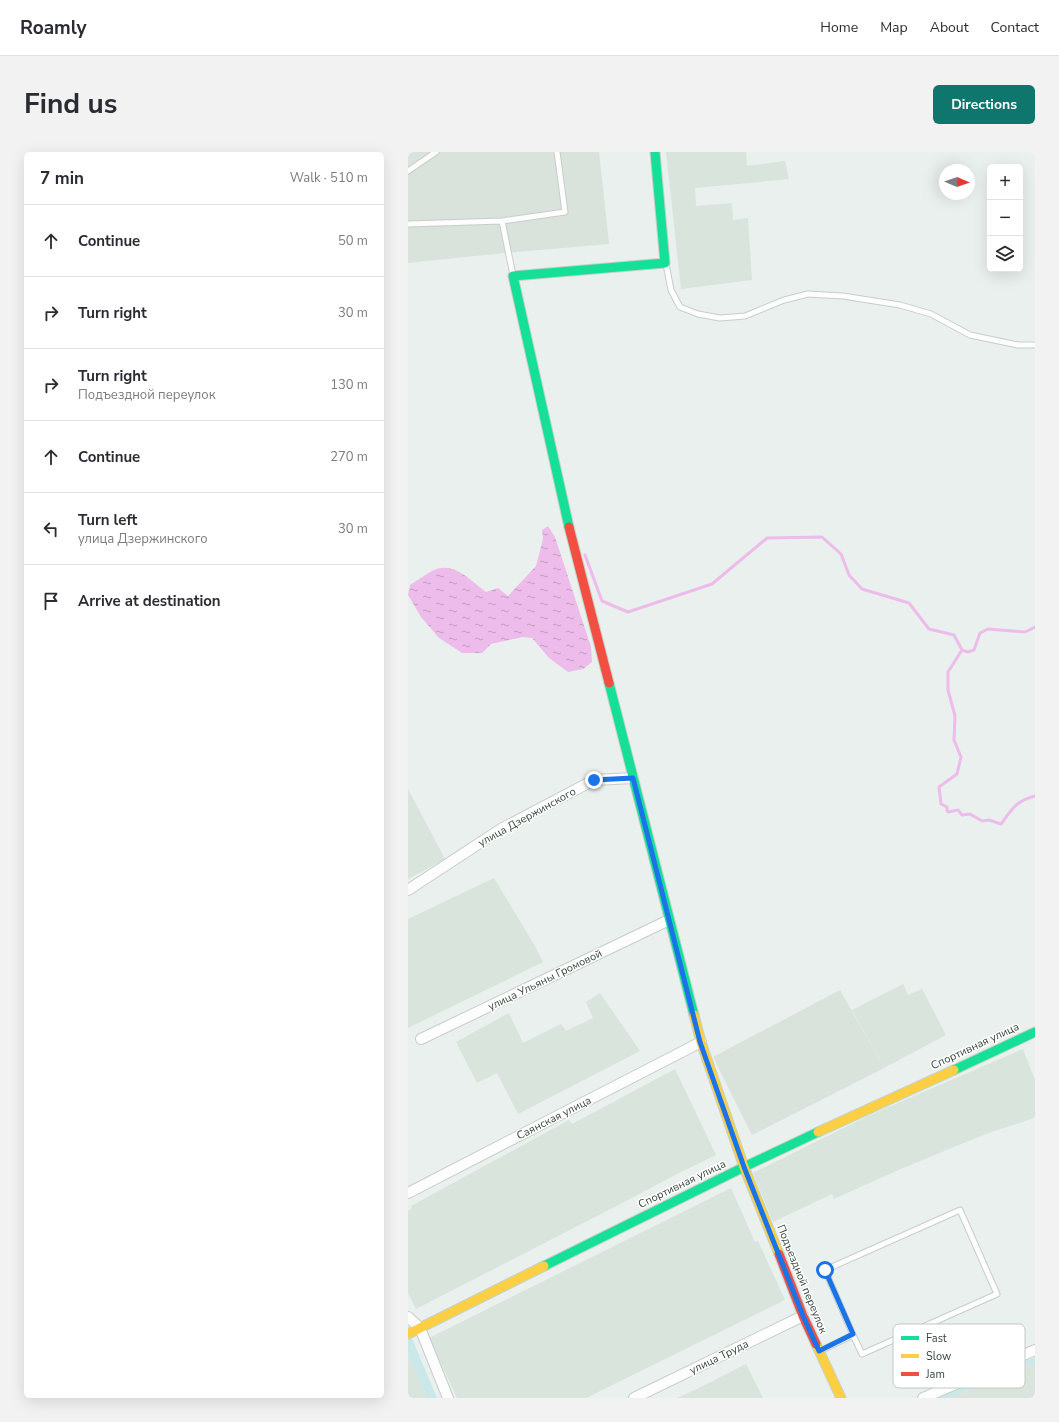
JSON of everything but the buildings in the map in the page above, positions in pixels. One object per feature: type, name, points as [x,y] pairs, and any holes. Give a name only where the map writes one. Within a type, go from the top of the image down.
[{"type":"street","points":[[513,276],[666,263],[655,152]]},
{"type":"street","name":"Подъездной переулок","points":[[513,276],[572,539],[700,1042],[744,1167],[803,1316],[841,1398]]},
{"type":"street","name":"улица Дзержинского","points":[[408,890],[501,829],[594,780],[633,778]]},
{"type":"street","name":"улица Ульяны Громовой","points":[[421,1039],[669,920]]},
{"type":"street","name":"Спортивная улица","points":[[408,1334],[744,1167],[1035,1032]]},
{"type":"street","name":"Саянская улица","points":[[408,1193],[700,1042]]},
{"type":"street","name":"улица Труда","points":[[634,1398],[803,1316]]},
{"type":"street","points":[[408,1317],[420,1328],[448,1398]]},
{"type":"street","points":[[1025,1354],[1035,1350]]},
{"type":"street","points":[[923,1398],[946,1388]]},
{"type":"lane","points":[[408,171],[436,152]]},
{"type":"lane","points":[[408,224],[502,221],[564,212],[557,152]]},
{"type":"lane","points":[[502,221],[513,276]]},
{"type":"lane","points":[[666,263],[671,290],[680,307],[698,314],[720,318],[744,316],[784,300],[808,294],[843,296],[900,305],[931,314],[970,335],[1018,345],[1035,345]]},
{"type":"lane","points":[[893,1340],[862,1354],[825,1270],[960,1210],[997,1294],[930,1324]]},
{"type":"lane","points":[[819,1351],[853,1334]]},
{"type":"shaded area","points":[[408,152],[599,152],[609,244],[408,263]]},
{"type":"shaded area","points":[[666,152],[746,152],[747,166],[785,161],[789,179],[695,188],[696,206],[732,203],[733,220],[748,218],[752,280],[681,289]]},
{"type":"shaded area","points":[[408,789],[445,859],[408,879]]},
{"type":"shaded area","points":[[494,878],[543,962],[408,1028],[408,919]]},
{"type":"shaded area","points":[[903,984],[908,995],[922,989],[946,1035],[884,1068],[852,1010]]},
{"type":"shaded area","points":[[840,990],[884,1068],[752,1135],[713,1057]]},
{"type":"shaded area","points":[[600,993],[640,1051],[518,1114],[497,1073],[477,1083],[456,1042],[509,1013],[523,1043],[561,1024],[566,1031],[593,1018],[586,1002]]},
{"type":"shaded area","points":[[1023,1049],[1035,1080],[1035,1117],[966,1142],[834,1199],[832,1194],[773,1222],[753,1173],[870,1115]]},
{"type":"shaded area","points":[[675,1069],[716,1155],[416,1309],[408,1293],[408,1211],[412,1208],[411,1206],[569,1120],[572,1124]]},
{"type":"shaded area","points":[[731,1188],[755,1242],[758,1241],[785,1300],[586,1398],[457,1398],[429,1338]]},
{"type":"shaded area","points":[[411,1336],[437,1398],[427,1398],[408,1354],[408,1337]]},
{"type":"shaded area","points":[[408,1354],[427,1398],[408,1398]]},
{"type":"shaded area","points":[[1035,1357],[1035,1363],[1025,1367],[1025,1361]]},
{"type":"shaded area","points":[[1035,1363],[1035,1398],[950,1398],[974,1388],[1025,1388],[1025,1367]]},
{"type":"shaded area","points":[[746,1364],[763,1398],[677,1398],[701,1387]]},
{"type":"shaded area","points":[[959,1388],[974,1388],[950,1398],[935,1398]]},
{"type":"water","points":[[548,526],[555,537],[591,647],[592,662],[583,669],[568,672],[549,658],[532,638],[523,637],[491,644],[482,653],[462,653],[439,638],[421,617],[408,595],[410,585],[434,570],[448,568],[462,574],[486,592],[498,588],[508,596],[536,566],[543,539],[542,530]]},
{"type":"waterway","points":[[585,555],[602,601],[628,612],[712,584],[767,538],[822,537],[841,554],[849,575],[862,589],[909,603],[929,629],[954,635],[962,650]]},
{"type":"waterway","points":[[1035,627],[1025,632],[988,629],[980,633],[974,650],[968,652],[962,650],[948,672],[948,690],[955,716],[954,740],[961,757],[957,774],[939,787],[941,804],[947,807],[948,812],[958,810],[962,815],[970,814],[982,821],[989,820],[1001,824],[1019,803],[1035,796]]},
{"type":"traffic: fast","points":[[569,527],[513,276],[665,263],[655,152]]},
{"type":"traffic: fast","points":[[609,683],[694,1015]]},
{"type":"traffic: fast","points":[[954,1070],[1035,1032]]},
{"type":"traffic: fast","points":[[544,1266],[818,1132]]},
{"type":"traffic: slow","points":[[694,1015],[701,1042],[744,1167],[779,1254]]},
{"type":"traffic: slow","points":[[818,1132],[954,1070]]},
{"type":"traffic: slow","points":[[408,1334],[544,1266]]},
{"type":"traffic: slow","points":[[816,1344],[841,1398]]},
{"type":"traffic: jam","points":[[569,527],[609,683]]},
{"type":"traffic: jam","points":[[779,1254],[803,1316],[816,1344]]},
{"type":"route","points":[[594,780],[633,778],[700,1042],[744,1167],[803,1316],[819,1351],[853,1334],[825,1270]]}]
